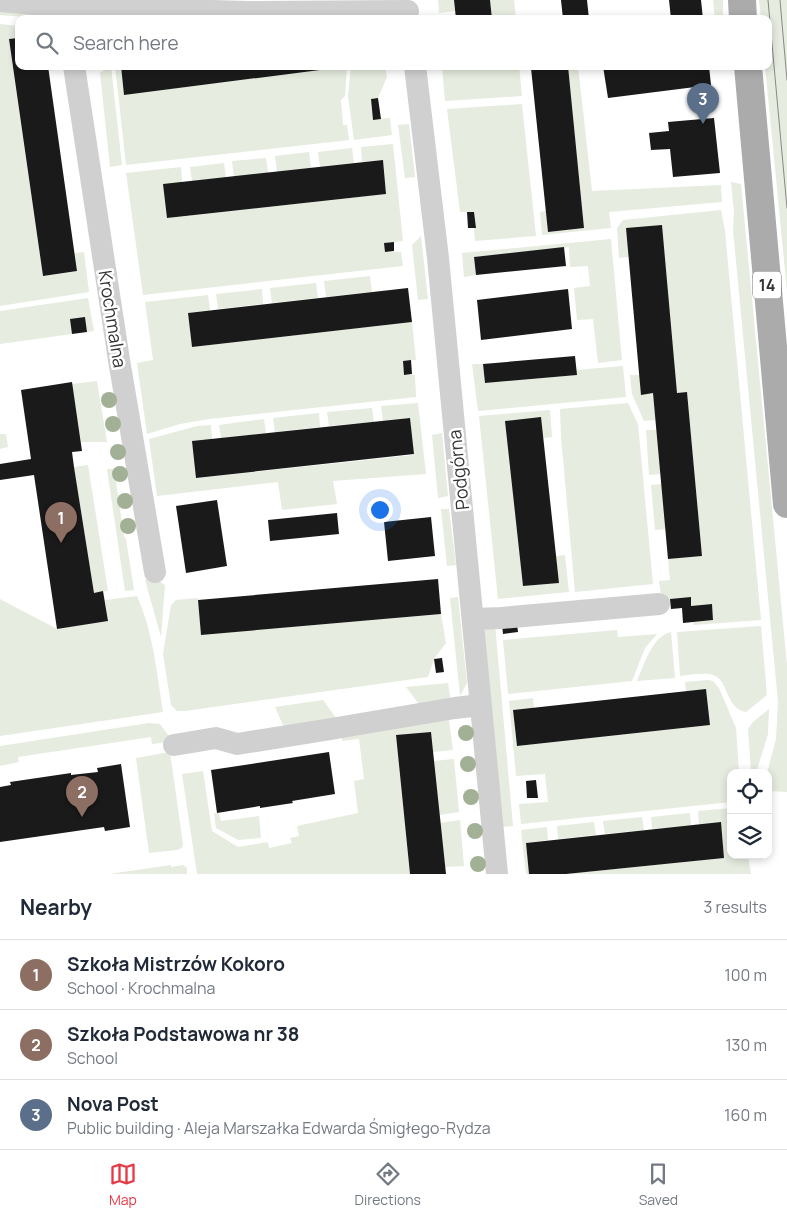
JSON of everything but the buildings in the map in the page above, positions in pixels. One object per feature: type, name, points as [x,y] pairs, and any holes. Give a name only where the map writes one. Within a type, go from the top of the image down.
[{"type":"main road","points":[[742,0],[743,15]]},
{"type":"main road","name":"14","points":[[748,70],[787,504]]},
{"type":"street","points":[[0,1],[67,13],[248,6],[408,10]]},
{"type":"street","name":"Krochmalna","points":[[75,70],[119,360],[155,572]]},
{"type":"street","name":"Podgórna","points":[[415,70],[438,258],[497,874]]},
{"type":"street","points":[[473,620],[659,604]]},
{"type":"street","points":[[174,746],[216,738],[237,744],[480,705]]},
{"type":"shaded area","points":[[438,0],[454,0],[455,11],[439,13]]},
{"type":"shaded area","points":[[490,0],[514,0],[516,15],[492,15]]},
{"type":"shaded area","points":[[713,0],[723,0],[723,15],[715,15]]},
{"type":"shaded area","points":[[759,0],[787,0],[787,291],[765,70],[772,70],[772,15],[761,15]]},
{"type":"shaded area","points":[[0,8],[37,12],[42,15],[15,16],[0,15]]},
{"type":"shaded area","points":[[0,24],[15,26],[15,39],[9,40],[43,276],[77,271],[75,253],[84,252],[89,292],[0,306]]},
{"type":"shaded area","points":[[104,70],[111,70],[122,165],[110,167],[100,73]]},
{"type":"shaded area","points":[[115,70],[121,70],[124,95],[316,70],[347,70],[345,96],[341,100],[343,125],[347,125],[349,140],[126,165]]},
{"type":"shaded area","points":[[351,70],[386,70],[387,77],[378,98],[371,99],[373,119],[390,118],[392,135],[354,140],[348,96]]},
{"type":"shaded area","points":[[442,70],[519,70],[522,96],[445,101]]},
{"type":"shaded area","points":[[568,70],[578,70],[592,191],[721,185],[722,202],[609,212],[611,228],[542,235],[540,212],[546,211],[548,232],[584,228]]},
{"type":"shaded area","points":[[522,104],[536,236],[475,241],[474,212],[460,212],[447,109]]},
{"type":"shaded area","points":[[409,124],[415,177],[405,178],[398,125]]},
{"type":"shaded area","points":[[393,144],[403,241],[385,243],[385,252],[401,252],[403,266],[143,295],[126,173],[181,167],[182,182],[168,218],[386,194],[383,160],[362,162],[361,147]]},
{"type":"shaded area","points":[[352,148],[354,163],[320,167],[318,152]]},
{"type":"shaded area","points":[[309,152],[311,168],[277,172],[275,156]]},
{"type":"shaded area","points":[[266,158],[268,173],[234,177],[232,161]]},
{"type":"shaded area","points":[[224,163],[226,178],[192,181],[190,167]]},
{"type":"shaded area","points":[[731,182],[741,184],[787,665],[787,792],[772,791],[772,769],[768,769],[776,739],[778,702],[733,230],[734,212]]},
{"type":"shaded area","points":[[721,210],[725,231],[761,620],[694,625],[693,622],[713,620],[712,604],[691,606],[691,598],[662,603],[659,581],[670,580],[668,559],[702,556],[687,392],[677,393],[629,257],[619,258],[617,228],[623,220]]},
{"type":"shaded area","points":[[421,236],[428,299],[418,300],[412,245]]},
{"type":"shaded area","points":[[611,239],[622,360],[598,363],[593,319],[577,320],[574,288],[590,286],[588,266],[570,267],[569,247],[474,257],[476,275],[464,277],[462,253]]},
{"type":"shaded area","points":[[370,276],[372,292],[326,297],[324,281]]},
{"type":"shaded area","points":[[316,283],[318,298],[272,303],[270,288]]},
{"type":"shaded area","points":[[262,289],[263,304],[218,309],[216,294]]},
{"type":"shaded area","points":[[208,295],[210,310],[188,313],[192,347],[412,322],[416,360],[403,361],[404,375],[415,375],[416,397],[209,419],[180,424],[147,434],[137,363],[153,360],[145,302]]},
{"type":"shaded area","points":[[88,298],[94,331],[87,332],[85,317],[72,334],[0,344],[0,311]]},
{"type":"shaded area","points":[[472,364],[483,364],[485,383],[576,375],[576,370],[623,366],[626,397],[478,411]]},
{"type":"shaded area","points":[[630,375],[640,375],[641,394],[653,393],[656,420],[644,421],[632,394]]},
{"type":"shaded area","points":[[97,381],[107,442],[81,442],[72,384]]},
{"type":"shaded area","points":[[418,403],[426,474],[333,481],[337,504],[282,510],[278,482],[157,496],[149,439],[197,426],[211,425],[212,439],[197,478],[413,455],[410,418],[383,421],[381,406]]},
{"type":"shaded area","points":[[628,403],[638,424],[653,584],[575,592],[560,409]]},
{"type":"shaded area","points":[[372,408],[374,422],[329,426],[327,412]]},
{"type":"shaded area","points":[[550,410],[552,437],[543,438],[506,421],[523,586],[559,583],[556,556],[565,555],[569,592],[498,599],[479,416]]},
{"type":"shaded area","points":[[319,413],[320,427],[275,432],[273,418]]},
{"type":"shaded area","points":[[264,419],[266,433],[221,438],[219,425]]},
{"type":"shaded area","points":[[646,430],[657,430],[661,474],[649,475]]},
{"type":"shaded area","points":[[442,433],[448,496],[438,498],[432,435]]},
{"type":"shaded area","points":[[0,434],[6,434],[8,447],[0,449]]},
{"type":"shaded area","points":[[88,465],[108,591],[94,593],[74,467]]},
{"type":"shaded area","points":[[107,469],[114,469],[134,590],[125,591]]},
{"type":"shaded area","points":[[662,484],[666,529],[655,530],[651,485]]},
{"type":"shaded area","points":[[441,509],[449,509],[456,565],[447,566]]},
{"type":"shaded area","points":[[153,577],[165,585],[161,637],[145,580]]},
{"type":"shaded area","points":[[137,596],[151,638],[163,712],[0,736],[0,599],[57,629],[108,621],[105,600]]},
{"type":"shaded area","points":[[458,597],[467,683],[460,696],[450,598]]},
{"type":"shaded area","points":[[198,598],[201,635],[441,614],[446,643],[434,659],[428,677],[177,711],[171,705],[163,654],[171,605],[176,600]]},
{"type":"shaded area","points":[[495,624],[513,826],[503,827],[484,625]]},
{"type":"shaded area","points":[[761,626],[767,695],[746,712],[734,705],[721,681],[716,676],[695,674],[680,676],[677,632]]},
{"type":"shaded area","points":[[617,630],[618,637],[657,634],[645,648],[632,681],[508,694],[503,640]]},
{"type":"shaded area","points":[[671,632],[675,678],[637,681],[654,645],[664,635]]},
{"type":"shaded area","points":[[713,681],[719,688],[736,728],[739,769],[727,769],[727,802],[521,824],[519,804],[548,802],[545,774],[516,776],[509,701],[533,698],[534,708],[513,710],[517,746],[710,725],[706,690],[686,692],[685,682]]},
{"type":"shaded area","points":[[448,683],[451,702],[422,708],[406,687]]},
{"type":"shaded area","points":[[323,700],[339,722],[286,732],[275,707]]},
{"type":"shaded area","points":[[769,709],[768,734],[757,769],[751,769],[748,729],[753,722]]},
{"type":"shaded area","points":[[449,720],[453,750],[433,752],[431,732],[396,736],[410,874],[197,874],[182,774],[203,771],[212,831],[238,847],[268,842],[269,848],[292,843],[290,838],[299,836],[297,826],[358,813],[354,781],[364,779],[359,739],[342,741],[342,738]]},
{"type":"shaded area","points":[[149,723],[160,724],[169,736],[168,742],[152,744],[151,737],[18,757],[19,762],[0,766],[0,746]]},
{"type":"shaded area","points":[[170,752],[183,844],[182,848],[177,850],[149,853],[136,758]]},
{"type":"shaded area","points":[[454,759],[459,812],[439,815],[434,761]]},
{"type":"shaded area","points":[[727,808],[727,859],[749,859],[751,874],[566,874],[724,858],[721,823],[699,825],[698,811]]},
{"type":"shaded area","points":[[214,813],[219,813],[221,821],[259,816],[261,838],[238,840],[216,828]]},
{"type":"shaded area","points":[[690,813],[691,826],[652,829],[651,817]]},
{"type":"shaded area","points":[[642,817],[644,830],[605,834],[603,821]]},
{"type":"shaded area","points":[[460,820],[464,866],[445,867],[440,823]]},
{"type":"shaded area","points":[[594,822],[596,835],[558,839],[557,826]]},
{"type":"shaded area","points":[[547,827],[548,840],[526,843],[529,874],[526,874],[521,830]]},
{"type":"shaded area","points":[[171,865],[171,867],[183,865],[187,868],[187,874],[109,874]]},
{"type":"tram line","points":[[768,0],[769,15]]},
{"type":"tram line","points":[[780,0],[787,80]]},
{"type":"tram line","points":[[772,44],[787,208]]},
{"type":"place","name":"Nova Post","points":[[703,124]]},
{"type":"place","name":"Szkoła Mistrzów Kokoro","points":[[61,543]]},
{"type":"place","name":"Szkoła Podstawowa nr 38","points":[[82,817]]}]
